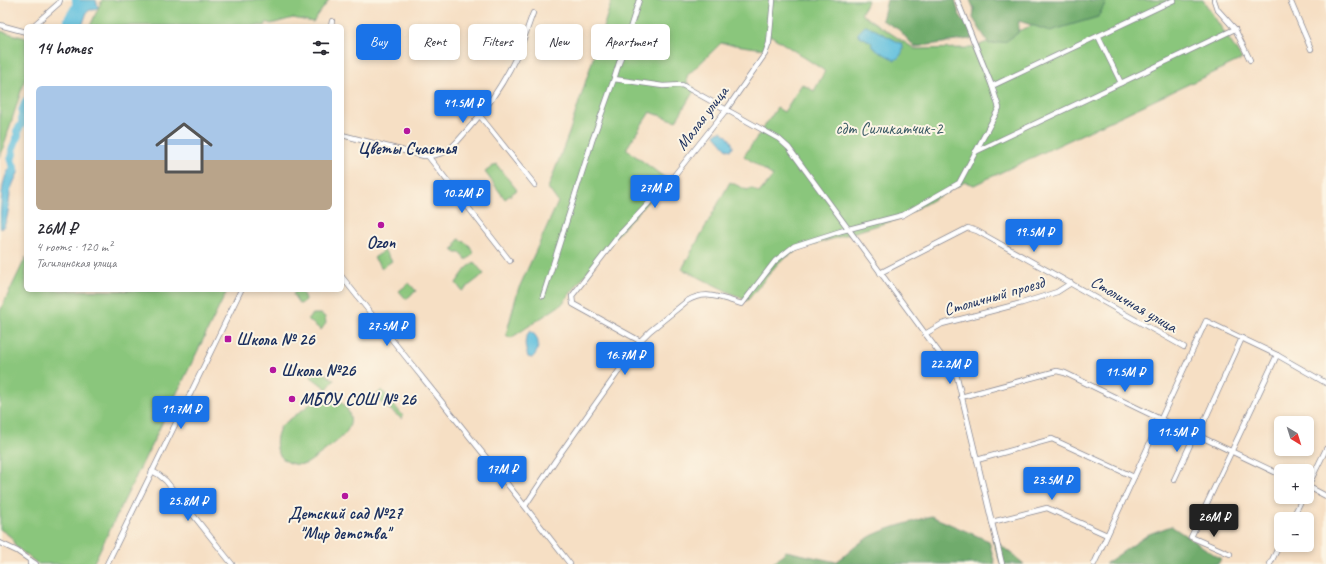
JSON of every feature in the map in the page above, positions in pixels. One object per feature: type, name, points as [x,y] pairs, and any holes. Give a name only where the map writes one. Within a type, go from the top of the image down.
[{"type":"street","points":[[35,24],[60,0]]},
{"type":"street","points":[[543,296],[592,141],[614,79],[639,0]]},
{"type":"street","name":"Малая улица","points":[[640,341],[573,304],[572,296],[619,236],[673,177],[726,110],[765,54],[769,43],[773,0]]},
{"type":"street","points":[[525,506],[559,455],[640,341],[650,331],[693,298],[703,295],[713,295],[742,304],[775,261],[794,246],[902,215],[959,183],[999,108],[992,86],[957,0]]},
{"type":"street","points":[[992,86],[1174,0]]},
{"type":"street","points":[[1214,0],[1217,9],[1235,29],[1250,60]]},
{"type":"street","points":[[1290,0],[1311,49]]},
{"type":"street","points":[[344,135],[428,156],[438,155],[454,146],[480,116],[503,81],[518,53],[533,13]]},
{"type":"street","points":[[0,25],[24,31]]},
{"type":"street","points":[[975,152],[1235,29]]},
{"type":"street","points":[[1098,36],[1121,83]]},
{"type":"street","points":[[614,79],[663,86],[682,85],[779,139],[789,148],[957,378],[1002,564]]},
{"type":"street","points":[[480,116],[535,185]]},
{"type":"street","points":[[428,156],[510,261]]},
{"type":"street","name":"Столичная улица","points":[[880,273],[968,228],[977,231],[1184,347]]},
{"type":"street","points":[[344,280],[570,564]]},
{"type":"street","name":"Столичный проезд","points":[[925,334],[942,324],[1022,303],[1057,292],[1071,283]]},
{"type":"street","points":[[107,564],[240,292]]},
{"type":"street","points":[[1094,564],[1206,321],[1277,355],[1326,383]]},
{"type":"street","points":[[1174,480],[1242,338]]},
{"type":"street","points":[[1230,554],[1191,537],[1277,355]]},
{"type":"street","points":[[961,397],[1057,371],[1065,373],[1160,420],[1196,434],[1274,472]]},
{"type":"street","points":[[977,460],[1052,439],[1134,477]]},
{"type":"street","points":[[1314,473],[1326,449]]},
{"type":"street","points":[[152,471],[166,480],[232,564]]},
{"type":"street","points":[[1314,490],[1326,496]]},
{"type":"street","points":[[992,522],[1047,508],[1107,536]]},
{"type":"street","points":[[0,543],[17,551],[30,562],[36,564]]},
{"type":"street","points":[[1270,564],[1276,552]]},
{"type":"green space","points":[[102,0],[329,0],[313,22],[293,18],[271,24],[267,22],[266,24],[91,24]]},
{"type":"green space","name":"сдт Силикатчик-2","points":[[612,0],[868,0],[861,14],[915,49],[971,48],[1103,0],[1203,0],[1242,59],[974,185],[965,182],[898,219],[799,249],[779,262],[747,301],[682,269],[730,182],[747,190],[751,188],[759,193],[773,176],[744,156],[777,108],[784,112],[802,84],[814,91],[825,71],[770,35],[764,49],[721,43],[687,76],[687,83],[695,89],[676,121],[650,112],[626,149],[668,180],[614,238],[562,304],[511,338],[506,335],[518,290],[558,202],[548,188],[569,133],[593,60],[670,60],[670,24],[604,24]]},
{"type":"green space","points":[[887,0],[955,0],[959,14],[976,38],[915,47],[898,29],[882,20]]},
{"type":"green space","points":[[970,0],[1107,0],[1098,17],[1050,31],[1019,21],[1018,33],[1005,42],[989,44],[973,18],[974,9]]},
{"type":"green space","points":[[0,31],[24,37],[24,81],[0,158]]},
{"type":"green space","points":[[496,164],[517,190],[505,199],[485,172]]},
{"type":"green space","points":[[459,239],[471,248],[473,254],[468,259],[465,259],[461,253],[456,253],[452,250],[454,250],[453,248],[457,246],[455,244]]},
{"type":"green space","points":[[384,250],[392,261],[382,268],[374,258]]},
{"type":"green space","points":[[24,261],[24,292],[227,292],[93,564],[38,564],[16,547],[11,537],[0,529],[0,311]]},
{"type":"green space","points":[[474,262],[484,274],[462,291],[456,283],[466,269]]},
{"type":"green space","points":[[409,283],[416,291],[406,299],[399,291]]},
{"type":"green space","points":[[295,292],[302,292],[305,299],[303,303],[299,304],[293,294]]},
{"type":"green space","points":[[313,314],[321,314],[325,317],[326,323],[321,330],[307,319]]},
{"type":"green space","points":[[318,368],[334,380],[327,389],[311,377]]},
{"type":"green space","points":[[382,390],[403,416],[402,419],[375,398],[375,396]]},
{"type":"green space","points":[[323,397],[336,399],[345,406],[349,413],[350,420],[350,425],[347,431],[343,436],[306,464],[290,463],[284,460],[277,449],[276,442],[281,426],[317,399]]},
{"type":"green space","points":[[931,516],[989,541],[995,564],[772,564],[786,551],[836,562],[862,541],[873,535]]},
{"type":"green space","points":[[1171,526],[1221,559],[1218,564],[1105,564],[1149,534]]},
{"type":"green space","points":[[992,538],[1024,564],[1001,564]]},
{"type":"water","points":[[77,0],[96,0],[98,7],[87,12],[83,24],[68,24],[68,19],[76,6]]},
{"type":"water","points":[[865,26],[868,26],[902,44],[903,51],[899,57],[895,60],[873,47],[871,42],[858,35],[858,33]]},
{"type":"water","points":[[722,131],[732,143],[733,148],[730,150],[727,149],[715,135],[717,132]]},
{"type":"water","points":[[13,167],[19,171],[11,189],[6,221],[1,229],[3,185],[9,170]]},
{"type":"water","points":[[530,331],[538,340],[537,352],[532,358],[528,357],[525,346],[526,337]]},
{"type":"waterway","points":[[68,24],[68,19],[76,6],[76,0]]},
{"type":"waterway","points":[[11,177],[14,167],[11,160],[13,154],[12,150],[18,135],[17,131],[22,124],[22,111],[24,106]]},
{"type":"place","name":"Цветы Счастья","points":[[407,131]]},
{"type":"place","name":"Ozon","points":[[381,225]]},
{"type":"place","name":"Школа № 26","points":[[228,339]]},
{"type":"place","name":"Школа №26","points":[[273,370]]},
{"type":"place","name":"МБОУ СОШ № 26","points":[[292,399]]},
{"type":"place","name":"Детский сад №27 \"Мир детства\"","points":[[345,496]]}]
